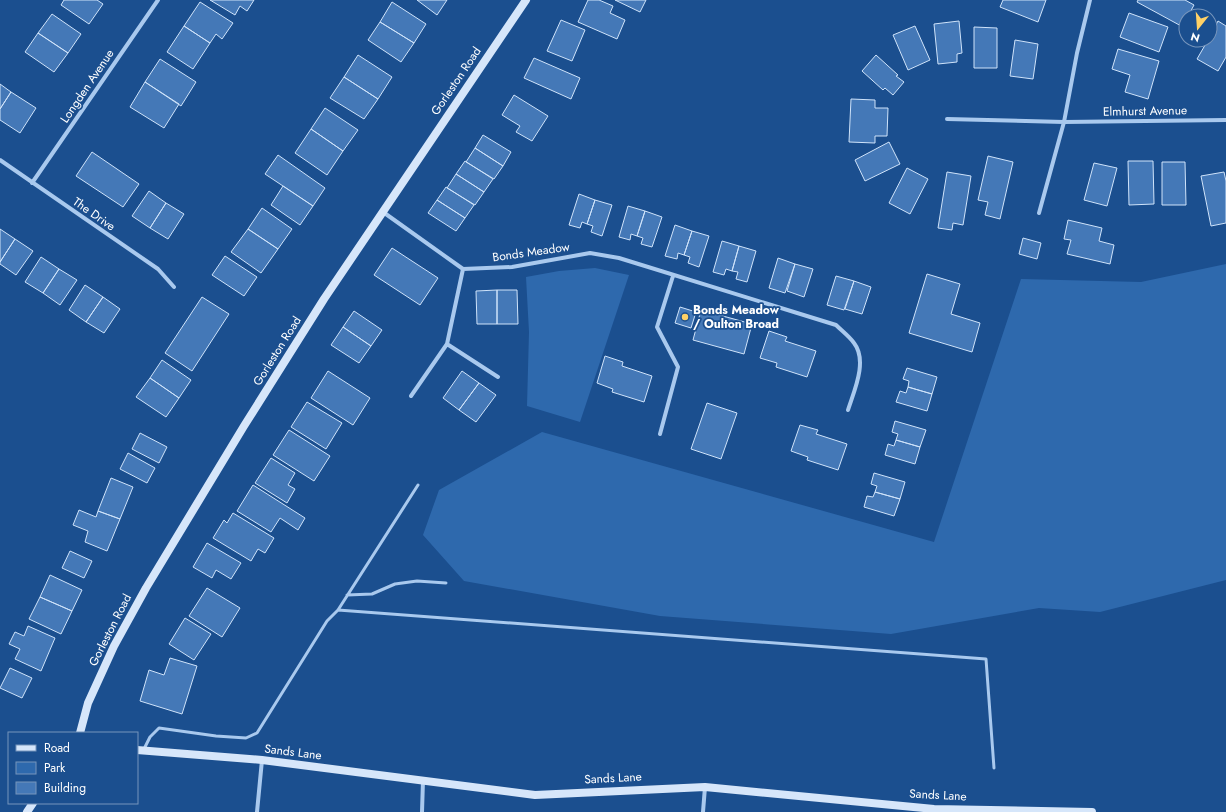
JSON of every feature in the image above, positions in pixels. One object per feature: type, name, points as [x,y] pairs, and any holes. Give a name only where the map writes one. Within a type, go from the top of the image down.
[{"type":"street","name":"Longden Avenue","points":[[32,183],[158,0]]},
{"type":"street","name":"Gorleston Road","points":[[80,732],[88,703],[110,653],[146,588],[303,331],[526,0]]},
{"type":"street","points":[[1039,213],[1064,122],[1077,53],[1090,0]]},
{"type":"street","name":"Elmhurst Avenue","points":[[946,119],[1064,122],[1226,120]]},
{"type":"street","name":"The Drive","points":[[0,160],[158,269],[174,288]]},
{"type":"street","points":[[383,212],[463,269],[447,344],[411,396]]},
{"type":"street","name":"Bonds Meadow","points":[[463,269],[512,267],[590,253],[619,258],[673,276],[836,325],[855,344],[860,359],[859,373],[848,410]]},
{"type":"street","points":[[660,434],[678,367],[658,327],[673,276]]},
{"type":"street","points":[[447,344],[498,377]]},
{"type":"street","name":"Sands Lane","points":[[140,750],[262,760],[535,795],[705,787],[934,810],[1092,812]]},
{"type":"street","points":[[257,812],[262,760]]},
{"type":"street","points":[[422,812],[423,780]]},
{"type":"street","points":[[703,812],[705,787]]},
{"type":"lane","points":[[140,750],[159,728],[216,736],[246,738],[257,733],[327,621],[338,610],[418,485]]},
{"type":"lane","points":[[347,595],[372,594],[395,584],[417,581],[446,583]]},
{"type":"lane","points":[[338,610],[986,659],[994,768]]},
{"type":"green space","points":[[1226,264],[1226,580],[1100,612],[1039,608],[891,634],[660,616],[464,581],[423,535],[439,490],[542,432],[934,542],[1021,279],[1141,282]]},
{"type":"green space","points":[[595,268],[629,275],[580,422],[527,406],[529,332],[526,277],[559,271]]},
{"type":"building","points":[[64,0],[97,0],[103,4],[89,24],[61,5]]},
{"type":"building","points":[[210,0],[254,0],[247,11],[240,6],[235,15]]},
{"type":"building","points":[[417,0],[447,0],[437,15]]},
{"type":"building","points":[[588,0],[599,0],[613,6],[610,13],[625,20],[617,39],[578,22]]},
{"type":"building","points":[[615,0],[646,0],[640,12]]},
{"type":"building","points":[[1003,0],[1046,0],[1038,22],[1000,7]]},
{"type":"building","points":[[1138,0],[1185,0],[1194,5],[1192,8],[1178,8],[1178,24],[1137,2]]},
{"type":"building","points":[[200,2],[233,23],[222,39],[216,34],[210,43],[184,26]]},
{"type":"building","points":[[392,2],[426,24],[414,43],[380,22]]},
{"type":"building","points":[[1129,13],[1168,27],[1159,52],[1120,37]]},
{"type":"building","points":[[52,14],[81,34],[68,53],[38,33]]},
{"type":"building","points":[[561,20],[585,30],[572,61],[547,51]]},
{"type":"building","points":[[959,21],[962,53],[957,54],[957,62],[938,64],[934,24]]},
{"type":"building","points":[[1218,21],[1226,26],[1226,57],[1218,71],[1197,59],[1203,48],[1218,48]]},
{"type":"building","points":[[380,22],[414,43],[401,62],[368,40]]},
{"type":"building","points":[[184,26],[210,43],[193,69],[167,52]]},
{"type":"building","points":[[915,26],[930,60],[908,70],[893,35]]},
{"type":"building","points":[[974,27],[997,28],[997,68],[974,68]]},
{"type":"building","points":[[38,33],[68,53],[54,72],[25,52]]},
{"type":"building","points":[[1015,40],[1038,44],[1033,79],[1010,76]]},
{"type":"building","points":[[1118,49],[1159,61],[1148,99],[1125,92],[1130,75],[1112,69]]},
{"type":"building","points":[[358,55],[392,77],[378,99],[344,77]]},
{"type":"building","points":[[876,55],[898,75],[896,76],[904,82],[893,95],[885,88],[883,90],[862,71]]},
{"type":"building","points":[[534,58],[580,78],[571,99],[524,78]]},
{"type":"building","points":[[160,59],[196,82],[181,106],[145,82]]},
{"type":"building","points":[[344,77],[378,99],[364,119],[330,98]]},
{"type":"building","points":[[145,82],[179,104],[164,128],[130,107]]},
{"type":"building","points":[[0,84],[11,92],[0,109]]},
{"type":"building","points":[[11,92],[36,108],[20,133],[0,120],[0,109]]},
{"type":"building","points":[[514,95],[548,116],[532,141],[516,132],[520,126],[502,115]]},
{"type":"building","points":[[851,99],[875,100],[875,108],[888,108],[887,136],[875,136],[875,143],[849,142]]},
{"type":"building","points":[[325,108],[358,130],[343,151],[311,129]]},
{"type":"building","points":[[311,129],[343,151],[327,175],[295,153]]},
{"type":"building","points":[[483,135],[511,152],[503,166],[475,148]]},
{"type":"building","points":[[889,142],[900,164],[865,181],[855,160]]},
{"type":"building","points":[[475,148],[503,166],[494,179],[466,162]]},
{"type":"building","points":[[92,152],[139,184],[123,207],[76,176]]},
{"type":"building","points":[[278,155],[325,188],[313,206],[265,174]]},
{"type":"building","points":[[988,156],[1013,162],[1000,219],[985,215],[988,202],[978,200]]},
{"type":"building","points":[[465,161],[493,179],[484,192],[456,174]]},
{"type":"building","points":[[1128,161],[1153,161],[1154,204],[1129,205]]},
{"type":"building","points":[[1162,162],[1185,162],[1186,205],[1162,205]]},
{"type":"building","points":[[1094,163],[1117,168],[1107,206],[1084,200]]},
{"type":"building","points":[[907,168],[928,179],[910,214],[889,203]]},
{"type":"building","points":[[947,172],[971,176],[963,225],[953,223],[952,230],[938,228]]},
{"type":"building","points":[[1224,172],[1226,181],[1226,223],[1211,226],[1201,176]]},
{"type":"building","points":[[456,174],[484,192],[475,205],[447,188]]},
{"type":"building","points":[[283,186],[313,206],[300,225],[271,205]]},
{"type":"building","points":[[446,187],[474,205],[465,218],[437,200]]},
{"type":"building","points":[[149,191],[166,203],[150,228],[132,216]]},
{"type":"building","points":[[579,194],[595,200],[587,224],[582,222],[580,228],[569,225]]},
{"type":"building","points":[[437,200],[465,218],[456,231],[428,213]]},
{"type":"building","points":[[595,200],[612,205],[602,236],[591,232],[593,226],[587,224]]},
{"type":"building","points":[[166,203],[184,214],[168,239],[150,228]]},
{"type":"building","points":[[628,206],[645,211],[637,236],[631,234],[630,240],[619,237]]},
{"type":"building","points":[[262,208],[292,229],[278,249],[248,229]]},
{"type":"building","points":[[645,211],[662,217],[652,247],[641,244],[643,238],[637,236]]},
{"type":"building","points":[[1068,220],[1102,228],[1099,241],[1114,245],[1110,264],[1067,254],[1071,240],[1064,239]]},
{"type":"building","points":[[675,225],[692,231],[684,255],[678,253],[677,259],[665,256]]},
{"type":"building","points":[[0,229],[15,239],[0,262]]},
{"type":"building","points":[[248,229],[278,249],[261,273],[231,252]]},
{"type":"building","points":[[692,231],[709,236],[699,267],[688,263],[690,257],[684,255]]},
{"type":"building","points":[[1023,238],[1041,243],[1037,259],[1019,254]]},
{"type":"building","points":[[15,239],[33,251],[16,275],[0,264]]},
{"type":"building","points":[[722,241],[739,246],[732,271],[726,269],[724,275],[713,272]]},
{"type":"building","points":[[739,246],[756,251],[747,282],[736,279],[738,272],[732,271]]},
{"type":"building","points":[[392,248],[438,278],[420,305],[374,275]]},
{"type":"building","points":[[225,256],[257,277],[244,296],[212,275]]},
{"type":"building","points":[[41,257],[59,269],[43,293],[25,282]]},
{"type":"building","points":[[778,258],[795,264],[785,293],[769,288]]},
{"type":"building","points":[[795,264],[813,269],[804,297],[787,291]]},
{"type":"building","points":[[59,269],[77,280],[60,305],[43,293]]},
{"type":"building","points":[[927,274],[960,284],[951,314],[980,323],[972,352],[909,333]]},
{"type":"building","points":[[836,276],[854,281],[844,310],[827,305]]},
{"type":"building","points":[[854,281],[871,287],[862,314],[845,309]]},
{"type":"building","points":[[85,285],[103,297],[86,322],[69,310]]},
{"type":"building","points":[[497,290],[517,290],[518,324],[497,324]]},
{"type":"building","points":[[497,290],[497,324],[477,324],[476,291]]},
{"type":"building","points":[[103,297],[120,309],[104,333],[86,322]]},
{"type":"building","points":[[202,297],[229,314],[192,371],[165,353]]},
{"type":"building","name":"Bonds Meadow / Oulton Broad","points":[[680,307],[696,312],[691,328],[675,323]]},
{"type":"building","points":[[701,310],[752,324],[744,354],[693,340]]},
{"type":"building","points":[[354,311],[382,330],[371,346],[343,327]]},
{"type":"building","points":[[343,327],[371,346],[359,363],[331,345]]},
{"type":"building","points":[[769,331],[787,337],[785,341],[816,351],[807,377],[776,367],[777,363],[760,358]]},
{"type":"building","points":[[605,356],[623,362],[622,366],[652,376],[644,402],[612,392],[613,389],[597,383]]},
{"type":"building","points":[[162,360],[191,380],[179,398],[150,378]]},
{"type":"building","points":[[907,368],[937,377],[932,394],[908,387],[909,381],[903,379]]},
{"type":"building","points":[[328,371],[370,398],[353,425],[311,398]]},
{"type":"building","points":[[462,371],[479,383],[459,410],[443,398]]},
{"type":"building","points":[[150,378],[179,398],[166,417],[136,397]]},
{"type":"building","points":[[479,383],[496,395],[476,422],[459,410]]},
{"type":"building","points":[[908,387],[932,394],[927,411],[896,402],[900,391],[906,393]]},
{"type":"building","points":[[307,402],[342,423],[326,449],[291,427]]},
{"type":"building","points":[[707,403],[737,413],[721,459],[691,449]]},
{"type":"building","points":[[895,421],[926,430],[920,447],[896,440],[898,434],[892,432]]},
{"type":"building","points":[[800,425],[818,430],[816,434],[847,444],[838,470],[807,460],[808,457],[791,451]]},
{"type":"building","points":[[289,430],[330,456],[314,481],[273,455]]},
{"type":"building","points":[[140,433],[167,447],[159,463],[132,449]]},
{"type":"building","points":[[896,440],[920,447],[915,464],[885,455],[888,444],[894,446]]},
{"type":"building","points":[[128,453],[155,468],[147,483],[120,469]]},
{"type":"building","points":[[271,458],[295,473],[288,485],[295,489],[287,503],[255,483]]},
{"type":"building","points":[[874,473],[905,482],[900,499],[875,492],[877,486],[871,484]]},
{"type":"building","points":[[111,478],[133,487],[120,519],[98,511]]},
{"type":"building","points":[[253,485],[305,518],[298,530],[280,518],[271,532],[237,511]]},
{"type":"building","points":[[875,492],[900,499],[894,516],[864,507],[867,496],[873,497]]},
{"type":"building","points":[[79,510],[96,517],[98,511],[120,519],[107,551],[85,542],[88,531],[73,525]]},
{"type":"building","points":[[233,513],[274,538],[265,553],[258,549],[251,561],[213,538],[224,520],[227,523]]},
{"type":"building","points":[[207,543],[241,563],[231,579],[216,570],[212,578],[193,567]]},
{"type":"building","points":[[70,551],[92,561],[84,578],[62,568]]},
{"type":"building","points":[[50,575],[82,590],[72,611],[40,597]]},
{"type":"building","points":[[207,588],[240,608],[222,637],[189,616]]},
{"type":"building","points":[[40,597],[72,611],[61,634],[29,619]]},
{"type":"building","points":[[185,618],[211,634],[194,660],[169,644]]},
{"type":"building","points":[[28,626],[55,638],[41,671],[15,659],[20,649],[9,644],[15,632],[24,636]]},
{"type":"building","points":[[170,658],[197,666],[182,714],[140,701],[149,670],[164,675]]},
{"type":"building","points":[[10,668],[32,678],[22,698],[0,688]]},
{"type":"place","name":"Bonds Meadow / Oulton Broad","points":[[685,317]]}]
